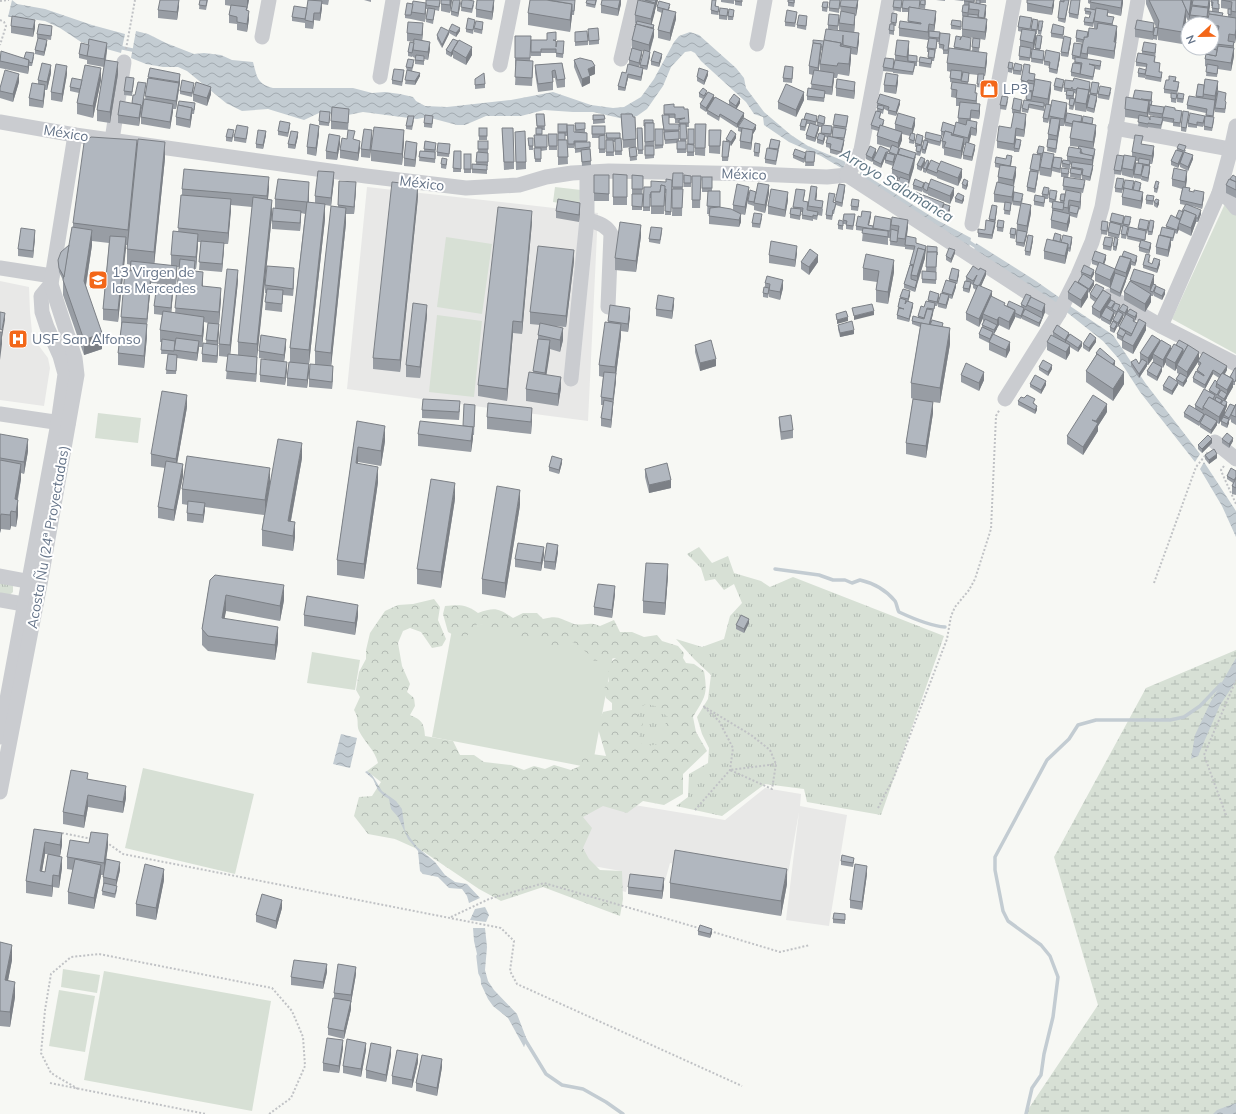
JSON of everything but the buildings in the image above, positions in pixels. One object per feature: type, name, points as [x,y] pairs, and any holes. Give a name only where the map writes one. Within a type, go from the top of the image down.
[{"type":"street","points":[[262,37],[269,0]]},
{"type":"street","points":[[380,77],[393,0]]},
{"type":"street","points":[[500,65],[513,0]]},
{"type":"street","points":[[621,59],[635,0]]},
{"type":"street","points":[[757,44],[765,0]]},
{"type":"street","points":[[889,0],[860,150],[850,169],[1059,312]]},
{"type":"street","points":[[972,224],[1014,0]]},
{"type":"street","points":[[1005,399],[1059,312],[1078,275],[1092,242],[1102,207],[1138,0]]},
{"type":"street","points":[[112,140],[124,59]]},
{"type":"street","name":"México","points":[[0,122],[75,135],[366,176],[466,188],[519,184],[546,177],[587,172],[654,171],[827,177],[850,169]]},
{"type":"street","points":[[1161,326],[1219,193],[1234,150],[1236,126]]},
{"type":"street","points":[[1115,128],[1234,150]]},
{"type":"street","name":"Acosta Ñu (24ª Proyectadas)","points":[[0,792],[2,767],[34,582],[64,424],[77,375],[75,358],[51,280],[75,135]]},
{"type":"street","points":[[572,379],[587,219],[587,172]]},
{"type":"street","points":[[1219,193],[1229,199],[1236,208]]},
{"type":"street","points":[[587,219],[604,225],[611,234],[608,308]]},
{"type":"street","points":[[0,268],[51,280]]},
{"type":"street","points":[[1109,296],[1161,326],[1236,364]]},
{"type":"street","points":[[0,414],[64,424]]},
{"type":"street","points":[[1215,443],[1235,458]]},
{"type":"street","points":[[0,576],[34,582]]},
{"type":"street","points":[[0,600],[30,605]]},
{"type":"street","name":"Acosta Ñu (24ª Proyectadas)","points":[[0,737],[30,605]]},
{"type":"path","points":[[0,1],[9,0]]},
{"type":"path","points":[[124,59],[135,0]]},
{"type":"path","points":[[0,20],[4,22],[6,26],[0,45]]},
{"type":"path","points":[[878,808],[894,776],[947,639],[955,607],[969,590],[978,570],[991,528],[996,416],[1005,399]]},
{"type":"path","points":[[1154,583],[1196,467],[1215,443]]},
{"type":"path","points":[[1235,458],[1222,467],[1221,470],[1236,504]]},
{"type":"path","points":[[1226,816],[1204,756],[1236,680]]},
{"type":"path","points":[[694,810],[730,770],[733,748],[719,721],[704,706],[751,735],[770,750],[776,764],[772,790],[730,770]]},
{"type":"path","points":[[730,770],[776,764]]},
{"type":"path","points":[[62,833],[92,839]]},
{"type":"path","points":[[100,841],[108,842],[123,854],[501,928],[514,941],[510,971],[517,984],[742,1086]]},
{"type":"path","points":[[450,918],[489,899],[544,883],[780,952],[810,945]]},
{"type":"path","points":[[78,1089],[51,1073],[41,1053],[46,1003],[51,974],[71,957],[99,954],[272,988],[292,1010],[301,1030],[303,1037],[305,1066],[291,1098],[269,1114]]},
{"type":"path","points":[[50,1083],[206,1114]]},
{"type":"shaded area","points":[[367,187],[598,213],[588,421],[347,389]]},
{"type":"shaded area","name":"USF San Alfonso","points":[[0,281],[29,287],[32,332],[39,346],[48,358],[50,368],[44,406],[0,400]]},
{"type":"shaded area","points":[[765,788],[801,794],[800,806],[847,815],[829,926],[786,920],[799,812],[787,880],[670,863],[665,881],[630,875],[626,892],[618,890],[621,871],[576,863],[586,797],[725,820]]},
{"type":"green space","points":[[555,187],[581,190],[579,206],[553,202]]},
{"type":"green space","points":[[1229,195],[1236,199],[1236,354],[1172,319]]},
{"type":"green space","points":[[446,237],[492,244],[482,314],[437,307]]},
{"type":"green space","points":[[437,315],[482,321],[474,397],[429,392]]},
{"type":"green space","points":[[98,413],[141,418],[138,443],[95,438]]},
{"type":"green space","points":[[699,547],[712,563],[728,556],[734,573],[761,581],[770,587],[793,577],[944,636],[881,815],[807,802],[804,789],[765,784],[722,816],[676,806],[688,797],[689,774],[708,763],[709,748],[702,734],[697,717],[708,699],[711,675],[676,639],[702,647],[724,639],[730,616],[742,603],[734,584],[724,590],[715,579],[705,581],[701,568],[687,554]]},
{"type":"green space","points":[[0,580],[13,585],[12,593],[9,595],[0,594]]},
{"type":"green space","points":[[434,599],[440,607],[438,620],[446,639],[442,646],[432,648],[421,632],[410,628],[403,631],[398,643],[402,666],[410,684],[407,692],[414,698],[415,706],[410,715],[422,722],[425,736],[453,741],[460,755],[474,755],[484,762],[511,765],[524,770],[534,766],[545,769],[554,765],[571,770],[580,766],[585,753],[606,756],[597,725],[603,712],[612,710],[612,703],[606,698],[603,690],[609,681],[608,664],[616,658],[594,661],[591,656],[573,642],[561,650],[553,648],[545,650],[540,641],[532,635],[527,639],[521,639],[514,636],[508,630],[497,635],[483,625],[477,624],[466,637],[459,638],[448,632],[443,614],[445,606],[462,606],[478,613],[493,609],[500,610],[513,618],[523,613],[537,613],[543,619],[559,618],[574,624],[593,624],[600,626],[614,620],[620,632],[632,632],[644,637],[657,635],[662,641],[678,646],[684,653],[683,658],[686,663],[694,664],[704,671],[706,686],[704,696],[693,717],[696,732],[707,751],[683,774],[683,794],[664,805],[643,801],[627,813],[603,806],[583,817],[592,828],[583,848],[589,859],[600,870],[622,871],[623,899],[620,916],[543,887],[501,901],[479,889],[424,852],[395,839],[368,834],[354,816],[359,797],[372,796],[381,782],[367,771],[378,763],[377,758],[359,731],[357,717],[354,710],[360,697],[356,690],[359,672],[366,659],[366,650],[370,633],[385,611],[398,605],[413,604]]},
{"type":"green space","points":[[454,619],[614,650],[592,768],[432,737]]},
{"type":"green space","points":[[1236,650],[1236,1114],[1025,1114],[1098,1005],[1054,857],[1146,688]]},
{"type":"green space","points":[[312,652],[360,660],[355,690],[307,683]]},
{"type":"green space","points":[[646,704],[655,706],[669,718],[661,731],[660,744],[646,746],[638,742],[643,723],[635,710]]},
{"type":"green space","points":[[143,768],[254,794],[235,874],[125,848]]},
{"type":"green space","points":[[63,969],[100,975],[97,993],[61,987]]},
{"type":"green space","points":[[104,971],[271,1001],[252,1111],[84,1080]]},
{"type":"green space","points":[[59,990],[95,996],[85,1052],[49,1046]]},
{"type":"water","points":[[12,0],[17,4],[45,9],[92,25],[125,34],[121,53],[81,42],[60,28],[45,21],[8,17]]},
{"type":"water","points":[[136,31],[148,34],[194,54],[204,53],[221,55],[232,60],[253,62],[258,79],[264,84],[273,88],[353,88],[372,93],[385,92],[400,94],[413,97],[416,101],[425,106],[447,107],[511,100],[553,92],[591,105],[613,108],[624,107],[641,97],[654,79],[674,42],[679,36],[690,32],[699,35],[736,68],[744,78],[746,88],[764,112],[791,135],[808,146],[846,162],[843,169],[821,156],[789,142],[764,125],[763,117],[754,114],[746,102],[701,61],[695,53],[691,51],[685,52],[671,67],[663,86],[647,109],[637,116],[624,119],[593,112],[544,110],[521,116],[486,116],[465,125],[457,125],[427,117],[417,119],[363,112],[348,115],[319,113],[304,120],[268,109],[242,111],[226,103],[187,71],[178,67],[163,67],[146,64],[131,58]]},
{"type":"water","points":[[861,172],[937,220],[971,238],[969,248],[857,177]]},
{"type":"water","points":[[976,243],[1063,300],[1060,308],[974,250]]},
{"type":"water","points":[[1067,304],[1113,335],[1146,384],[1200,454],[1195,462],[1140,392],[1118,358],[1103,341],[1064,310]]},
{"type":"water","points":[[1204,462],[1236,511],[1236,537],[1222,506],[1200,469]]},
{"type":"water","points":[[1236,658],[1236,681],[1220,705],[1198,756],[1191,759],[1195,735],[1210,703]]},
{"type":"water","points":[[341,734],[357,738],[350,768],[333,764]]},
{"type":"water","points":[[367,771],[372,775],[382,791],[396,801],[402,809],[405,831],[417,847],[435,862],[445,875],[455,882],[467,884],[480,898],[469,903],[467,896],[462,889],[449,888],[438,877],[423,874],[420,871],[418,851],[408,839],[398,817],[391,809],[389,799],[378,790],[373,779],[365,772]]},
{"type":"water","points":[[485,907],[489,915],[486,922],[470,920],[475,909]]},
{"type":"water","points":[[473,928],[485,928],[487,947],[485,970],[488,981],[494,990],[517,1014],[527,1040],[524,1047],[508,1018],[493,1006],[481,984],[480,967],[474,941]]},
{"type":"water","points":[[1236,1103],[1236,1114],[1213,1114],[1217,1110]]},
{"type":"waterway","name":"Arroyo Salamanca","points":[[118,47],[137,51]]},
{"type":"waterway","name":"Arroyo Salamanca","points":[[966,240],[978,248]]},
{"type":"waterway","points":[[775,569],[819,575],[833,580],[845,580],[852,583],[860,580],[865,581],[888,594],[895,601],[899,612],[928,624],[945,627]]},
{"type":"waterway","name":"Arroyo Salamanca","points":[[1026,1114],[1032,1088],[1041,1075],[1044,1054],[1053,1017],[1058,977],[1050,956],[1041,945],[1008,921],[1003,911],[995,870],[995,857],[1047,760],[1069,739],[1078,725],[1096,720],[1170,720],[1184,717],[1200,706],[1221,684]]},
{"type":"waterway","points":[[478,956],[480,973],[483,979]]},
{"type":"waterway","points":[[524,1038],[546,1074],[562,1085],[583,1089],[623,1114]]},
{"type":"place","name":"LP3","points":[[989,89]]},
{"type":"place","name":"13 Virgen de las Mercedes","points":[[98,280]]},
{"type":"place","name":"USF San Alfonso","points":[[18,339]]}]
